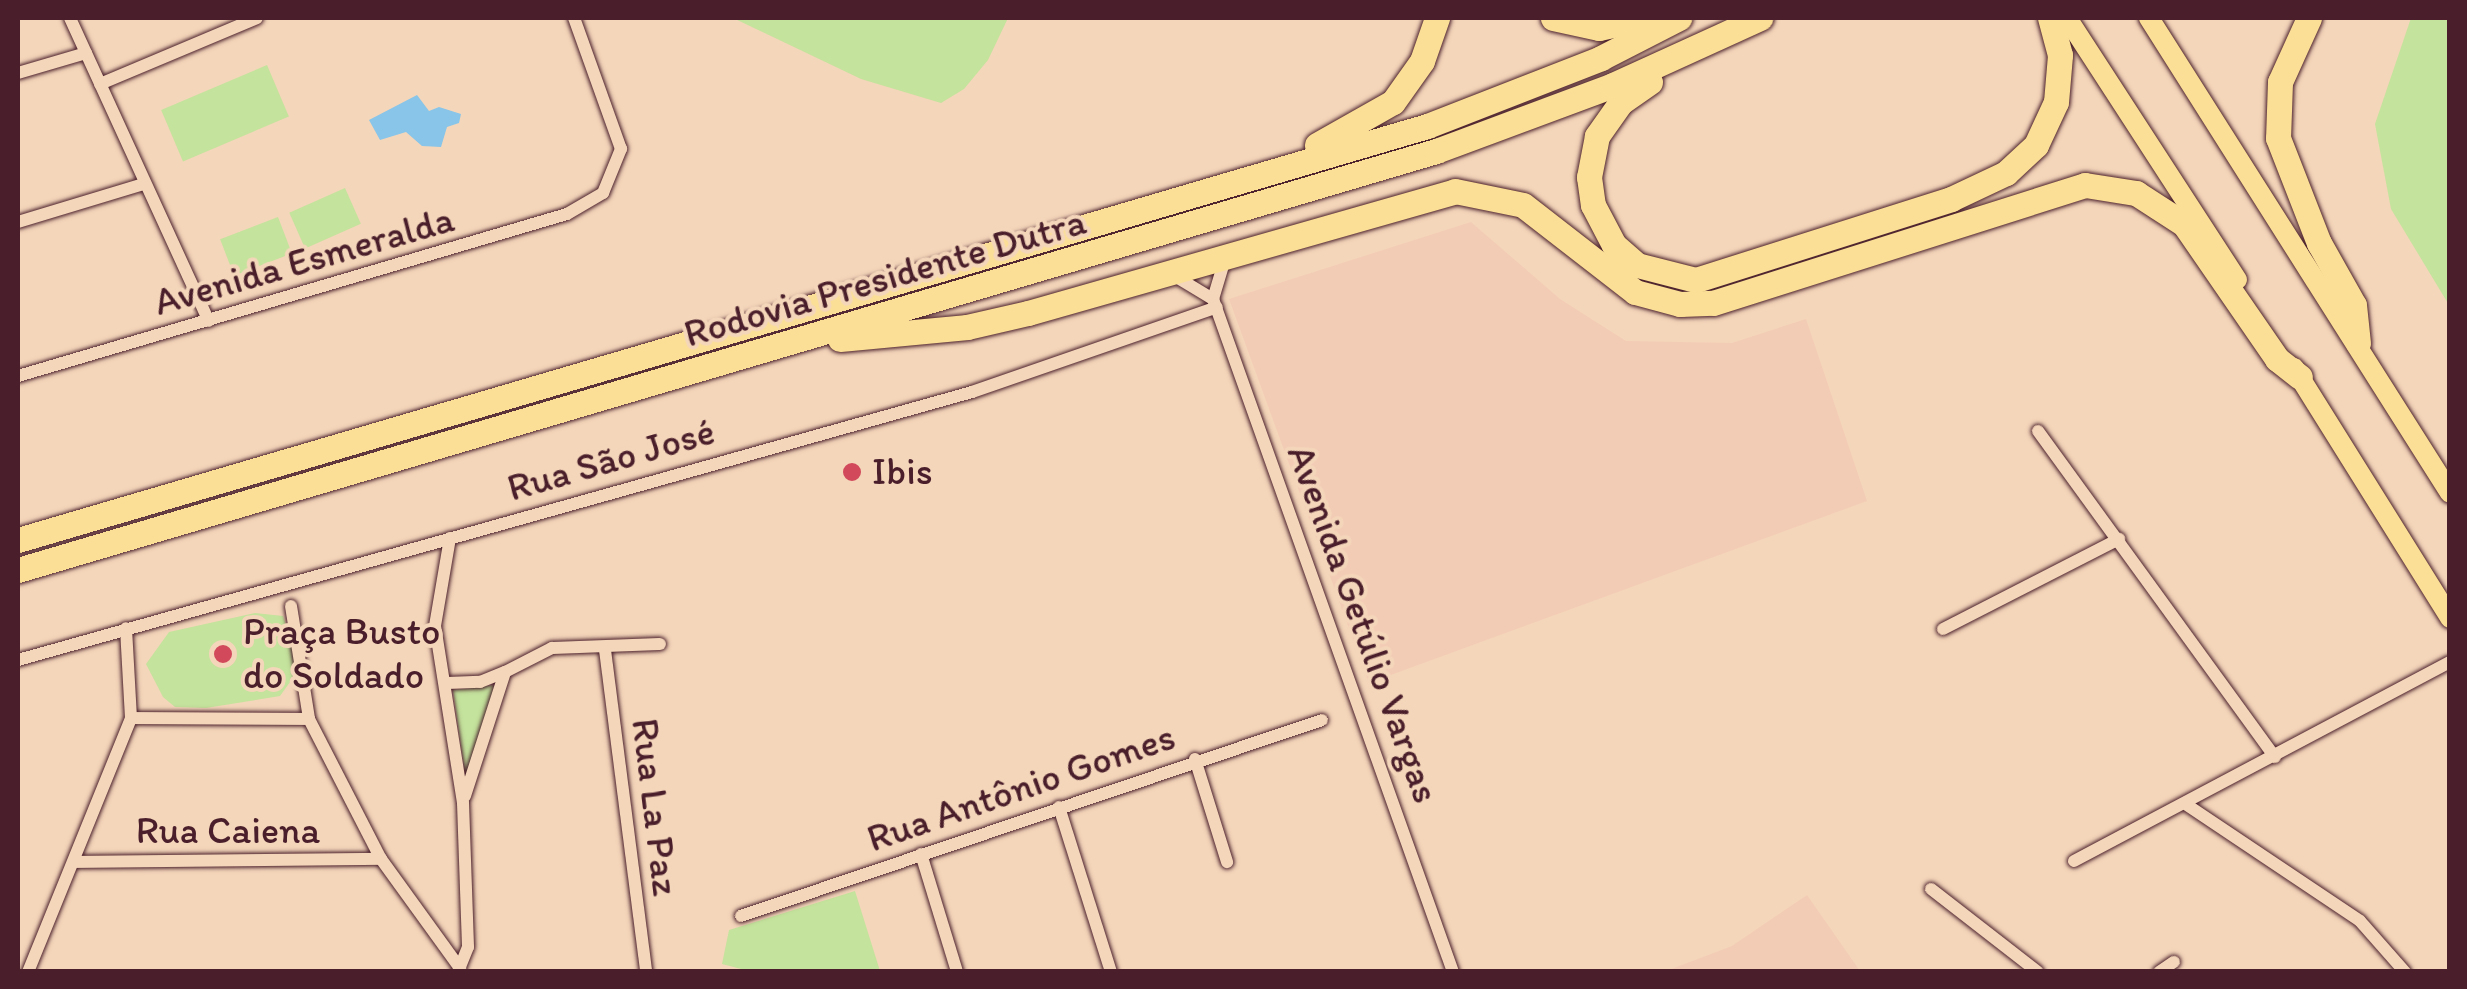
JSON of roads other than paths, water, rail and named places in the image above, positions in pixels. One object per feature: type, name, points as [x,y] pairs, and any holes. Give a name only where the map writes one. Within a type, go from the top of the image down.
[{"type":"highway","points":[[1189,200],[1380,113],[1414,76],[1437,18]]},
{"type":"highway","points":[[1553,18],[1600,28],[1645,18]]},
{"type":"highway","name":"Rodovia Presidente Dutra","points":[[18,540],[1189,200],[1427,126],[1601,58],[1679,18]]},
{"type":"highway","name":"Rodovia Presidente Dutra","points":[[18,570],[1436,151],[1760,18]]},
{"type":"highway","points":[[1736,31],[1632,93],[1612,112],[1592,150],[1590,192],[1605,233],[1638,265],[1665,277],[1724,274],[1950,200],[2006,173],[2036,144],[2056,102],[2060,55],[2050,18]]},
{"type":"highway","points":[[2309,18],[2280,82],[2278,138],[2318,243],[2354,305],[2358,343]]},
{"type":"highway","points":[[795,342],[967,327],[1173,275],[1428,195],[1473,191],[1538,214],[1635,292],[1695,305],[1730,299],[2051,190],[2102,185],[2151,200],[2184,224],[2277,360],[2300,378]]},
{"type":"main road","points":[[2067,18],[2450,618]]},
{"type":"main road","points":[[2148,18],[2358,343],[2448,491]]},
{"type":"street","points":[[70,18],[208,321]]},
{"type":"street","points":[[100,84],[256,18]]},
{"type":"street","name":"Avenida Esmeralda","points":[[18,376],[568,214],[603,193],[621,148],[574,18]]},
{"type":"street","points":[[18,73],[86,53]]},
{"type":"street","points":[[18,222],[144,184]]},
{"type":"street","points":[[1173,275],[1215,303],[1225,259]]},
{"type":"street","name":"Rua São José","points":[[18,660],[972,392],[1215,303]]},
{"type":"street","name":"Avenida Getúlio Vargas","points":[[1215,303],[1453,972]]},
{"type":"street","points":[[2038,431],[2275,756]]},
{"type":"street","points":[[450,538],[434,626],[447,683],[463,804],[468,947],[459,970]]},
{"type":"street","points":[[1943,629],[2119,539]]},
{"type":"street","points":[[291,606],[310,719],[382,860],[459,970]]},
{"type":"street","points":[[28,972],[76,862],[130,718],[126,628]]},
{"type":"street","points":[[447,683],[480,682],[552,648],[606,650],[660,644]]},
{"type":"street","name":"Rua La Paz","points":[[606,650],[646,972]]},
{"type":"street","points":[[2074,861],[2187,805],[2450,662]]},
{"type":"street","points":[[463,804],[505,672]]},
{"type":"street","points":[[130,718],[310,719]]},
{"type":"street","name":"Rua Antônio Gomes","points":[[740,916],[1195,759],[1322,720]]},
{"type":"street","points":[[1195,759],[1226,862]]},
{"type":"street","points":[[2187,805],[2360,921],[2405,972]]},
{"type":"street","points":[[1059,808],[1111,972]]},
{"type":"street","points":[[921,854],[957,972]]},
{"type":"street","name":"Rua Caiena","points":[[76,862],[382,860]]},
{"type":"street","points":[[1931,889],[2038,972]]},
{"type":"street","points":[[2159,972],[2174,962]]},
{"type":"water","points":[[417,95],[429,111],[439,107],[461,114],[459,123],[447,127],[441,147],[422,146],[406,132],[380,140],[369,120]]},
{"type":"place","name":"Ibis","points":[[852,472]]},
{"type":"place","name":"Praça Busto do Soldado","points":[[223,654]]}]
